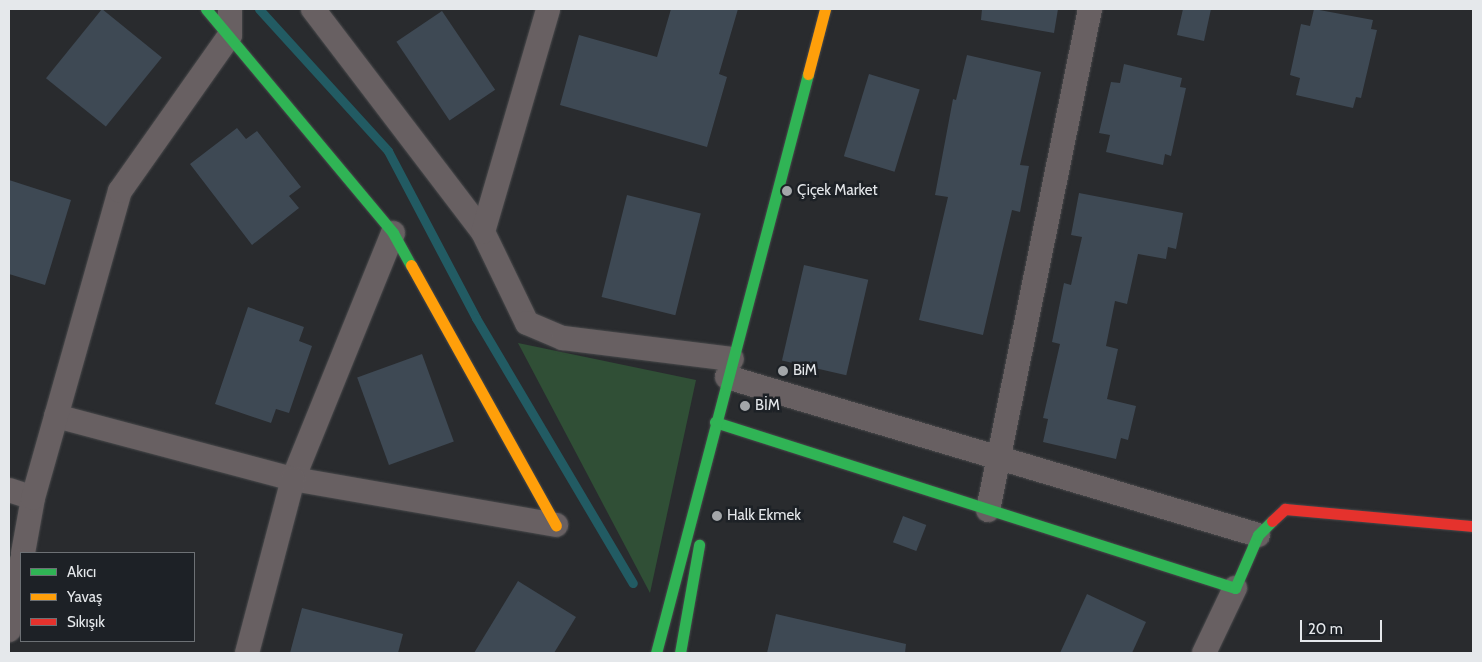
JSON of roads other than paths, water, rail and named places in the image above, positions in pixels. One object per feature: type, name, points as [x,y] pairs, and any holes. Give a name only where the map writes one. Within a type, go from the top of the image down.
[{"type":"street","points":[[206,9],[230,35],[393,233],[556,525]]},
{"type":"street","points":[[23,552],[33,498],[120,192],[230,35],[230,9]]},
{"type":"street","points":[[313,9],[483,232],[527,323],[563,338],[729,368],[999,460],[1258,535]]},
{"type":"street","points":[[483,232],[548,9]]},
{"type":"street","points":[[656,653],[729,368],[825,9]]},
{"type":"street","points":[[988,510],[1090,9]]},
{"type":"street","points":[[247,653],[293,480],[393,233]]},
{"type":"street","points":[[56,416],[293,480],[556,525]]},
{"type":"street","points":[[715,422],[1235,588]]},
{"type":"street","points":[[680,653],[715,422]]},
{"type":"street","points":[[9,490],[33,498]]},
{"type":"street","points":[[1204,653],[1258,535],[1285,509],[1401,516],[1473,526]]},
{"type":"street","points":[[9,630],[20,568]]},
{"type":"waterway","points":[[259,9],[388,151],[476,318],[633,583]]},
{"type":"place","name":"Çiçek Market","points":[[787,191]]},
{"type":"place","name":"BiM","points":[[783,371]]},
{"type":"place","name":"BİM","points":[[745,406]]},
{"type":"place","name":"Halk Ekmek","points":[[717,516]]}]
